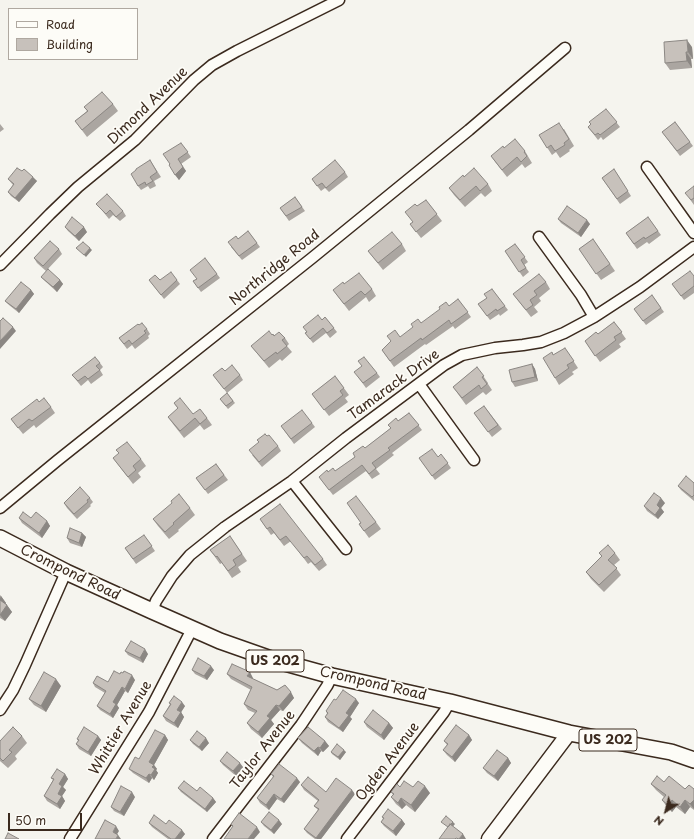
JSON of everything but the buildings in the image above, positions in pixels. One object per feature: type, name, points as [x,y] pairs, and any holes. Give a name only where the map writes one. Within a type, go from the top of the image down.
[{"type":"main road","name":"Crompond Road","points":[[0,538],[66,572],[192,629],[220,641],[274,660],[332,676],[450,702],[569,733],[671,752],[694,760]]},
{"type":"street","name":"Dimond Avenue","points":[[0,265],[72,192],[135,140],[194,80],[212,65],[339,0]]},
{"type":"street","name":"Northridge Road","points":[[0,508],[312,258],[469,130],[565,48]]},
{"type":"street","points":[[647,167],[694,233]]},
{"type":"street","points":[[539,237],[581,295],[594,317]]},
{"type":"street","name":"Tamarack Drive","points":[[152,611],[156,601],[172,576],[190,555],[225,527],[292,481],[346,438],[444,365],[462,355],[495,348],[541,342],[564,333],[594,317],[640,287],[694,247]]},
{"type":"street","points":[[419,384],[474,460]]},
{"type":"street","points":[[292,481],[346,548]]},
{"type":"street","points":[[0,710],[13,690],[26,665],[66,572]]},
{"type":"street","name":"Whittier Avenue","points":[[70,839],[150,712],[192,629]]},
{"type":"street","name":"Taylor Avenue","points":[[213,839],[300,725],[327,686],[332,676]]},
{"type":"street","name":"Ogden Avenue","points":[[347,839],[444,712],[450,702]]},
{"type":"street","points":[[495,837],[569,733]]}]
